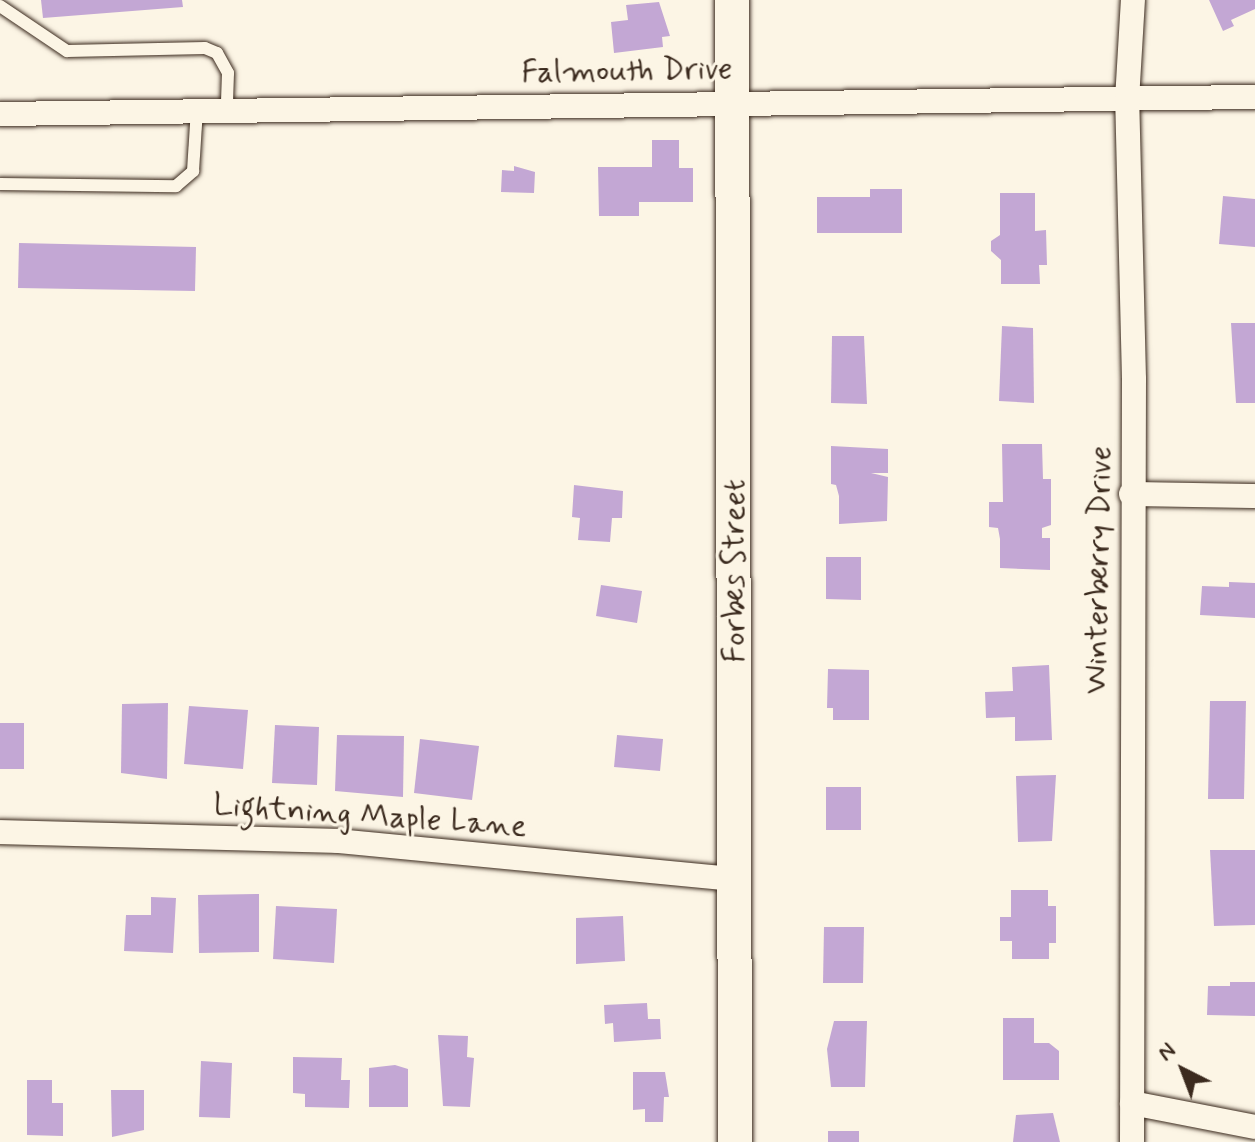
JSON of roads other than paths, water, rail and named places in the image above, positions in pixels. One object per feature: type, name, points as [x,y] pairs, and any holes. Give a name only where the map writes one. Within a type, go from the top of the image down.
[{"type":"street","name":"Forbes Street","points":[[732,0],[735,1142]]},
{"type":"street","name":"Winterberry Drive","points":[[1132,1142],[1127,100],[1133,0]]},
{"type":"street","name":"Falmouth Drive","points":[[0,114],[197,108],[1255,97]]},
{"type":"street","points":[[1131,494],[1255,496]]},
{"type":"street","name":"Lightning Maple Lane","points":[[0,832],[338,841],[735,879]]},
{"type":"street","points":[[1132,1103],[1255,1127]]},
{"type":"lane","points":[[0,6],[67,51],[205,48],[217,53],[228,73],[227,108]]},
{"type":"lane","points":[[0,184],[176,186],[193,171],[197,108]]}]
